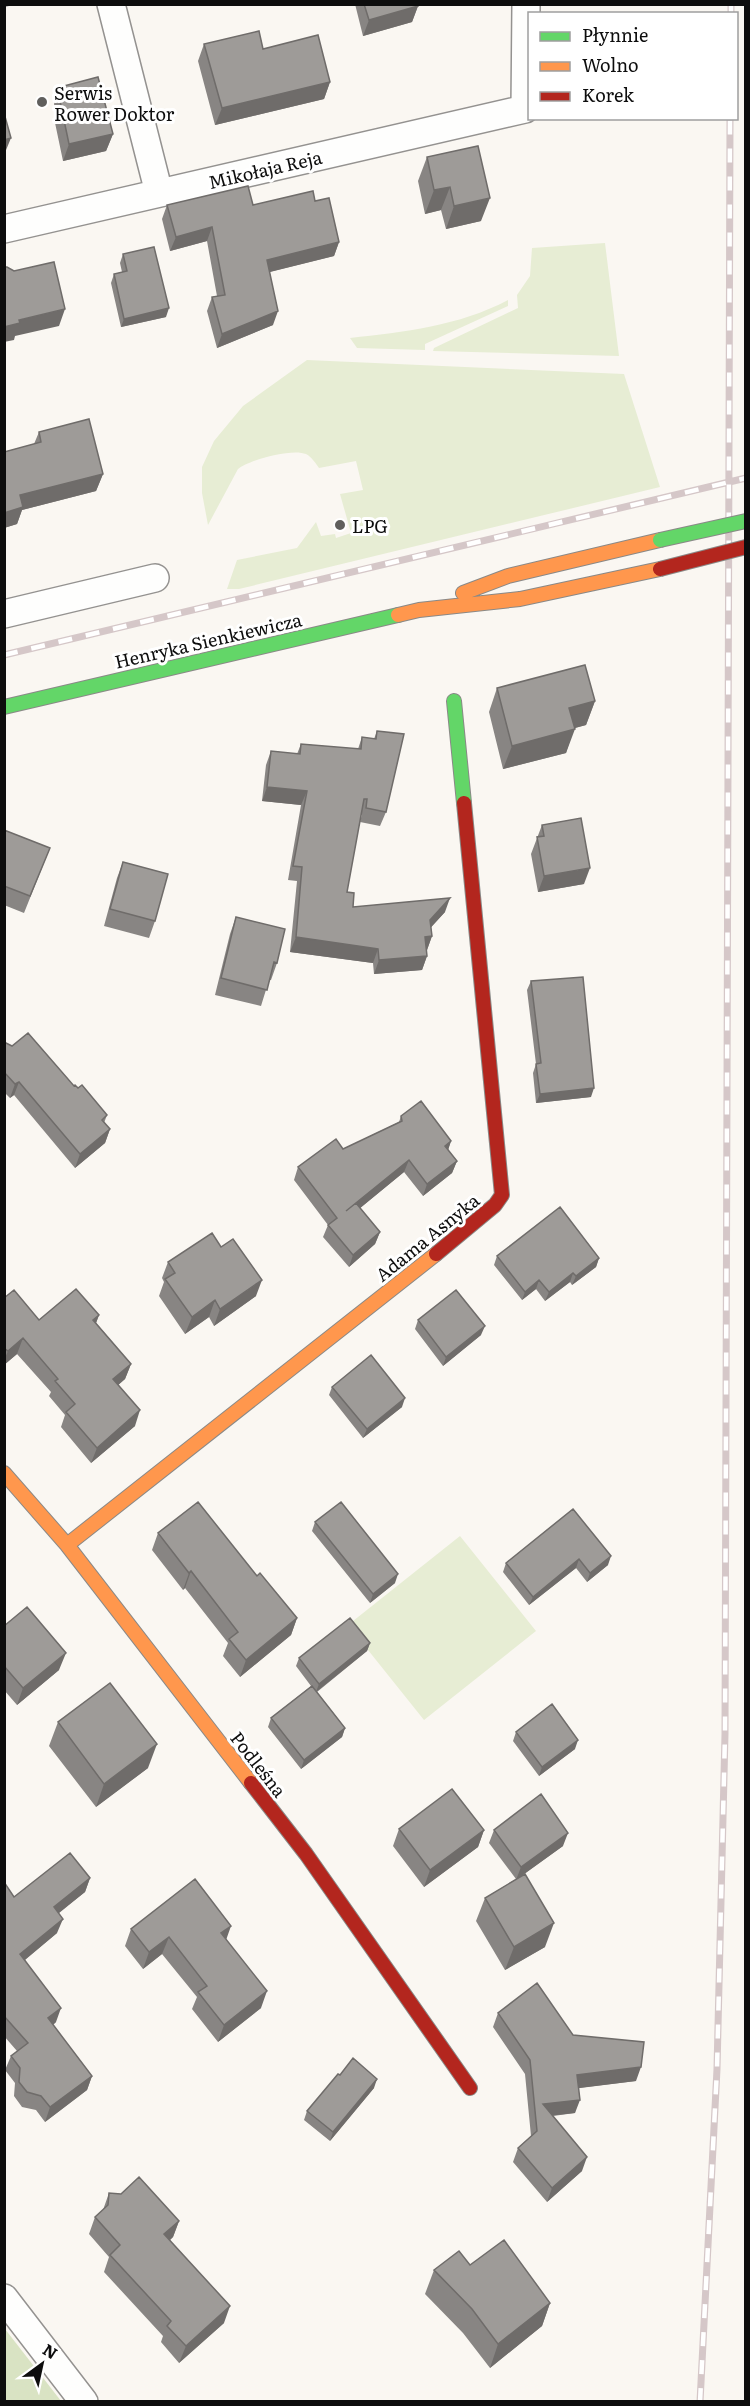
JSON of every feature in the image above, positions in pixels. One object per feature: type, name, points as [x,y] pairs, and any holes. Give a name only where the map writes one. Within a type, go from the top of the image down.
[{"type":"street","points":[[111,4],[159,193]]},
{"type":"street","name":"Mikołaja Reja","points":[[4,230],[525,108],[526,4]]},
{"type":"street","name":"Henryka Sienkiewicza","points":[[420,610],[508,576],[746,521]]},
{"type":"street","name":"Henryka Sienkiewicza","points":[[4,707],[420,610],[520,598],[660,569],[746,547]]},
{"type":"street","points":[[4,614],[155,578]]},
{"type":"street","name":"Adama Asnyka","points":[[67,1545],[452,1241],[495,1205],[502,1195],[454,701]]},
{"type":"street","name":"Podleśna","points":[[4,1473],[67,1545],[306,1854],[470,2088]]},
{"type":"street","points":[[4,2298],[84,2402]]},
{"type":"green space","points":[[605,243],[619,356],[433,351],[434,348],[518,308],[517,295],[530,276],[532,248]]},
{"type":"green space","points":[[508,300],[508,306],[425,344],[425,350],[357,348],[350,338],[451,322]]},
{"type":"green space","points":[[307,360],[624,374],[660,487],[239,589],[227,589],[237,560],[297,548],[316,522],[321,536],[335,534],[336,538],[351,533],[340,494],[363,490],[356,461],[319,468],[308,455],[300,453],[271,456],[238,469],[208,525],[202,493],[202,467],[214,441],[243,406]]},
{"type":"green space","points":[[460,1536],[536,1631],[424,1720],[348,1625]]},
{"type":"green space","points":[[5,2329],[61,2401],[5,2401]]},
{"type":"building","points":[[364,4],[417,4],[418,6],[369,20]]},
{"type":"building","points":[[259,31],[263,49],[318,35],[330,82],[222,108],[204,44]]},
{"type":"building","points":[[98,77],[113,134],[69,144],[60,101],[64,100],[60,87]]},
{"type":"building","points":[[4,113],[11,138],[4,140]]},
{"type":"building","points":[[478,146],[490,198],[454,206],[450,187],[434,190],[427,157]]},
{"type":"building","points":[[248,186],[253,205],[313,191],[315,201],[329,198],[339,242],[267,260],[278,311],[222,334],[212,297],[225,295],[212,227],[176,237],[167,205]]},
{"type":"building","points":[[154,247],[169,308],[124,319],[114,274],[127,271],[123,254]]},
{"type":"building","points":[[54,262],[65,309],[19,320],[20,323],[4,327],[4,267],[14,271]]},
{"type":"building","points":[[89,419],[103,474],[20,495],[23,507],[4,513],[4,452],[41,442],[39,432]]},
{"type":"building","points":[[585,665],[595,701],[569,708],[575,729],[512,746],[497,688]]},
{"type":"building","points":[[377,731],[404,734],[386,812],[366,808],[367,799],[364,799],[347,892],[354,893],[353,907],[450,898],[430,920],[432,936],[425,937],[427,956],[379,960],[378,949],[296,937],[302,867],[293,866],[307,791],[267,787],[271,751],[300,754],[301,744],[361,749],[362,737],[376,739]]},
{"type":"building","points":[[581,818],[590,868],[544,876],[537,837],[544,836],[542,825]]},
{"type":"building","points":[[4,830],[50,848],[30,896],[4,886]]},
{"type":"building","points":[[123,862],[168,874],[155,921],[110,909]]},
{"type":"building","points":[[236,917],[285,929],[277,963],[274,962],[267,990],[221,978]]},
{"type":"building","points":[[583,977],[594,1088],[540,1094],[536,1064],[541,1063],[531,981]]},
{"type":"building","points":[[28,1033],[74,1086],[78,1088],[82,1085],[107,1115],[102,1120],[110,1129],[80,1154],[19,1082],[15,1084],[4,1072],[4,1042],[12,1046]]},
{"type":"building","points":[[421,1101],[451,1141],[445,1146],[457,1161],[427,1184],[409,1160],[346,1211],[356,1203],[380,1232],[353,1255],[328,1225],[337,1218],[298,1167],[336,1139],[343,1149],[402,1121],[401,1116]]},
{"type":"building","points":[[560,1207],[599,1258],[576,1276],[573,1273],[549,1292],[539,1280],[525,1292],[497,1256]]},
{"type":"building","points":[[212,1233],[221,1247],[233,1239],[262,1280],[220,1309],[215,1300],[192,1317],[165,1279],[175,1273],[168,1262]]},
{"type":"building","points":[[76,1289],[99,1315],[93,1320],[131,1364],[113,1379],[140,1410],[97,1448],[66,1412],[75,1404],[55,1381],[58,1379],[23,1338],[8,1351],[4,1348],[4,1298],[14,1290],[39,1320]]},
{"type":"building","points":[[456,1290],[485,1326],[446,1357],[418,1320]]},
{"type":"building","points":[[371,1355],[405,1398],[367,1429],[332,1387]]},
{"type":"building","points":[[198,1502],[257,1576],[260,1573],[297,1618],[246,1660],[229,1639],[238,1632],[158,1533]]},
{"type":"building","points":[[341,1502],[398,1574],[373,1594],[315,1522]]},
{"type":"building","points":[[573,1509],[611,1556],[590,1573],[579,1559],[533,1597],[506,1563]]},
{"type":"building","points":[[27,1607],[66,1653],[23,1688],[4,1666],[4,1626]]},
{"type":"building","points":[[350,1618],[370,1643],[319,1684],[299,1658]]},
{"type":"building","points":[[110,1683],[157,1744],[104,1784],[58,1722]]},
{"type":"building","points":[[312,1686],[345,1728],[304,1760],[271,1718]]},
{"type":"building","points":[[552,1704],[578,1740],[542,1767],[516,1732]]},
{"type":"building","points":[[452,1789],[484,1830],[430,1870],[399,1829]]},
{"type":"building","points":[[541,1794],[568,1833],[521,1867],[494,1830]]},
{"type":"building","points":[[70,1853],[90,1878],[54,1907],[63,1919],[20,1954],[61,2008],[48,2018],[92,2076],[50,2107],[41,2096],[27,2092],[19,2082],[20,2068],[11,2056],[28,2043],[4,2016],[4,1882],[14,1897]]},
{"type":"building","points":[[525,1874],[554,1923],[514,1947],[485,1898]]},
{"type":"building","points":[[195,1879],[231,1926],[221,1933],[267,1991],[224,2025],[198,1992],[207,1986],[169,1937],[149,1952],[131,1929]]},
{"type":"building","points":[[537,1983],[573,2035],[644,2042],[641,2067],[577,2075],[580,2100],[543,2104],[587,2157],[552,2188],[518,2148],[537,2131],[530,2060],[498,2013]]},
{"type":"building","points":[[353,2058],[377,2079],[333,2132],[307,2111]]},
{"type":"building","points":[[139,2177],[179,2221],[164,2234],[230,2306],[186,2346],[167,2326],[171,2321],[110,2255],[120,2245],[95,2217],[108,2205],[109,2193],[121,2194]]},
{"type":"building","points":[[504,2240],[550,2303],[498,2344],[472,2309],[434,2270],[459,2251],[470,2265]]},
{"type":"railway","points":[[731,4],[731,12]]},
{"type":"railway","points":[[700,2402],[717,2069],[725,1734],[730,120]]},
{"type":"railway","points":[[4,655],[746,478]]},
{"type":"traffic: fast","points":[[660,540],[746,521]]},
{"type":"traffic: fast","points":[[4,707],[398,615]]},
{"type":"traffic: fast","points":[[454,701],[464,803]]},
{"type":"traffic: slow","points":[[463,593],[508,576],[660,540]]},
{"type":"traffic: slow","points":[[398,615],[419,610],[520,599],[660,569]]},
{"type":"traffic: slow","points":[[67,1545],[436,1254]]},
{"type":"traffic: slow","points":[[4,1473],[67,1545],[251,1783]]},
{"type":"traffic: jam","points":[[660,569],[746,547]]},
{"type":"traffic: jam","points":[[436,1254],[495,1205],[502,1195],[464,803]]},
{"type":"traffic: jam","points":[[251,1783],[306,1854],[470,2088]]},
{"type":"place","name":"Serwis Rower Doktor","points":[[42,102]]},
{"type":"place","name":"LPG","points":[[340,525]]}]
